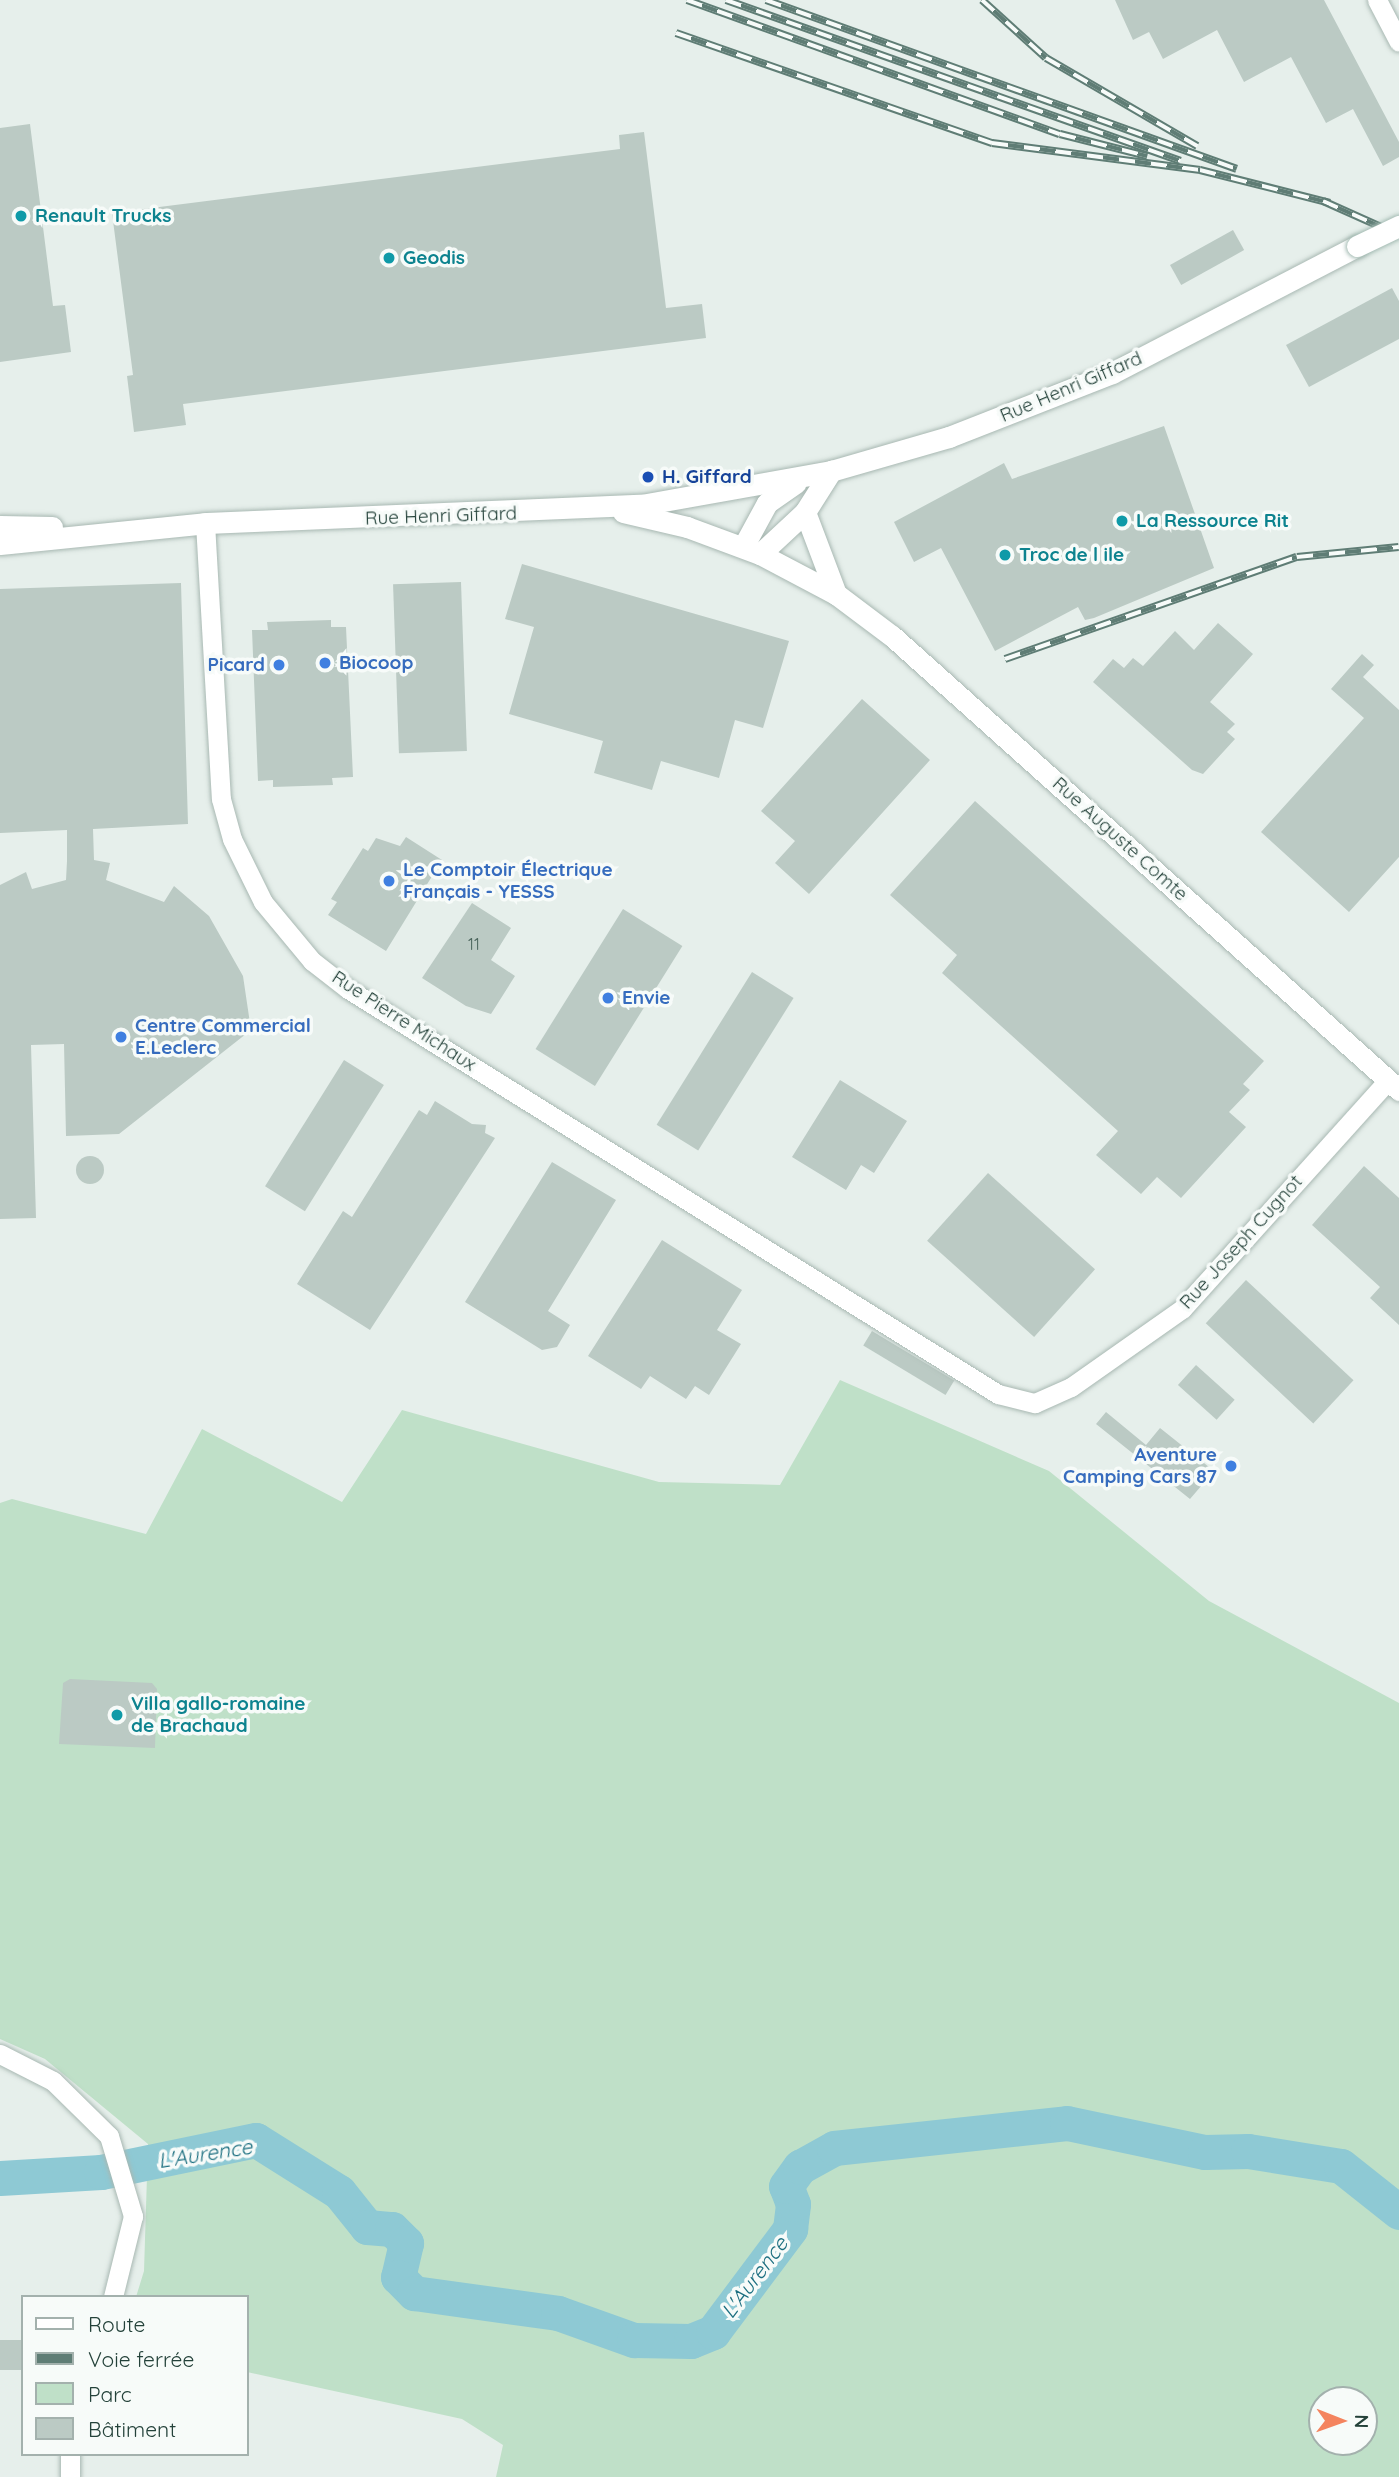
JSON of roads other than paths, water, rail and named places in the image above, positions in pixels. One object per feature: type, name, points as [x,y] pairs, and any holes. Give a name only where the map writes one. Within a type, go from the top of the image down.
[{"type":"street","points":[[1377,0],[1399,41]]},
{"type":"street","name":"Rue Henri Giffard","points":[[0,544],[205,523],[604,508],[754,487],[822,473],[949,437],[1099,378],[1399,226]]},
{"type":"street","points":[[751,550],[805,512],[822,473]]},
{"type":"street","points":[[751,550],[767,503],[822,473]]},
{"type":"street","name":"Rue Auguste Comte","points":[[604,508],[688,527],[751,550],[836,594],[892,636],[1393,1085]]},
{"type":"street","points":[[805,512],[836,594]]},
{"type":"street","name":"Rue Pierre Michaux","points":[[205,523],[221,799],[245,869],[288,934],[348,989],[821,1280]]},
{"type":"street","name":"Rue Henri Giffard","points":[[0,526],[127,529]]},
{"type":"street","name":"Rue Joseph Cugnot","points":[[821,1280],[998,1394],[1035,1403],[1071,1387],[1182,1309],[1393,1085]]},
{"type":"street","points":[[0,2054],[75,2099],[113,2146],[123,2179],[132,2235],[114,2295]]},
{"type":"street","points":[[70,2456],[70,2477]]},
{"type":"waterway","name":"L'Aurence","points":[[0,2178],[101,2172],[256,2140],[339,2192],[367,2227],[392,2229],[406,2243],[398,2277],[414,2293],[558,2313],[634,2340],[691,2341],[713,2332],[790,2229],[793,2204],[786,2186],[800,2167],[834,2148],[1067,2123],[1205,2152],[1248,2151],[1341,2166],[1399,2212]]},
{"type":"railway","points":[[687,0],[1060,134],[1147,156]]},
{"type":"railway","points":[[726,0],[1180,161]]},
{"type":"railway","points":[[766,0],[1237,169]]},
{"type":"railway","points":[[982,0],[1046,58],[1197,146]]},
{"type":"railway","points":[[676,33],[992,143],[1200,170],[1330,203]]},
{"type":"railway","points":[[1323,201],[1399,235]]},
{"type":"railway","points":[[1005,659],[1297,557],[1399,547]]},
{"type":"place","name":"Renault Trucks","points":[[21,216]]},
{"type":"place","name":"Geodis","points":[[389,258]]},
{"type":"place","name":"H. Giffard","points":[[648,477]]},
{"type":"place","name":"La Ressource Rit","points":[[1122,521]]},
{"type":"place","name":"Troc de l ile","points":[[1005,555]]},
{"type":"place","name":"Biocoop","points":[[325,663]]},
{"type":"place","name":"Picard","points":[[279,665]]},
{"type":"place","name":"Le Comptoir Électrique Français - YESSS","points":[[389,881]]},
{"type":"place","name":"Envie","points":[[608,998]]},
{"type":"place","name":"Centre Commercial E.Leclerc","points":[[121,1037]]},
{"type":"place","name":"Aventure Camping Cars 87","points":[[1231,1466]]},
{"type":"place","name":"Villa gallo-romaine de Brachaud","points":[[117,1715]]}]
